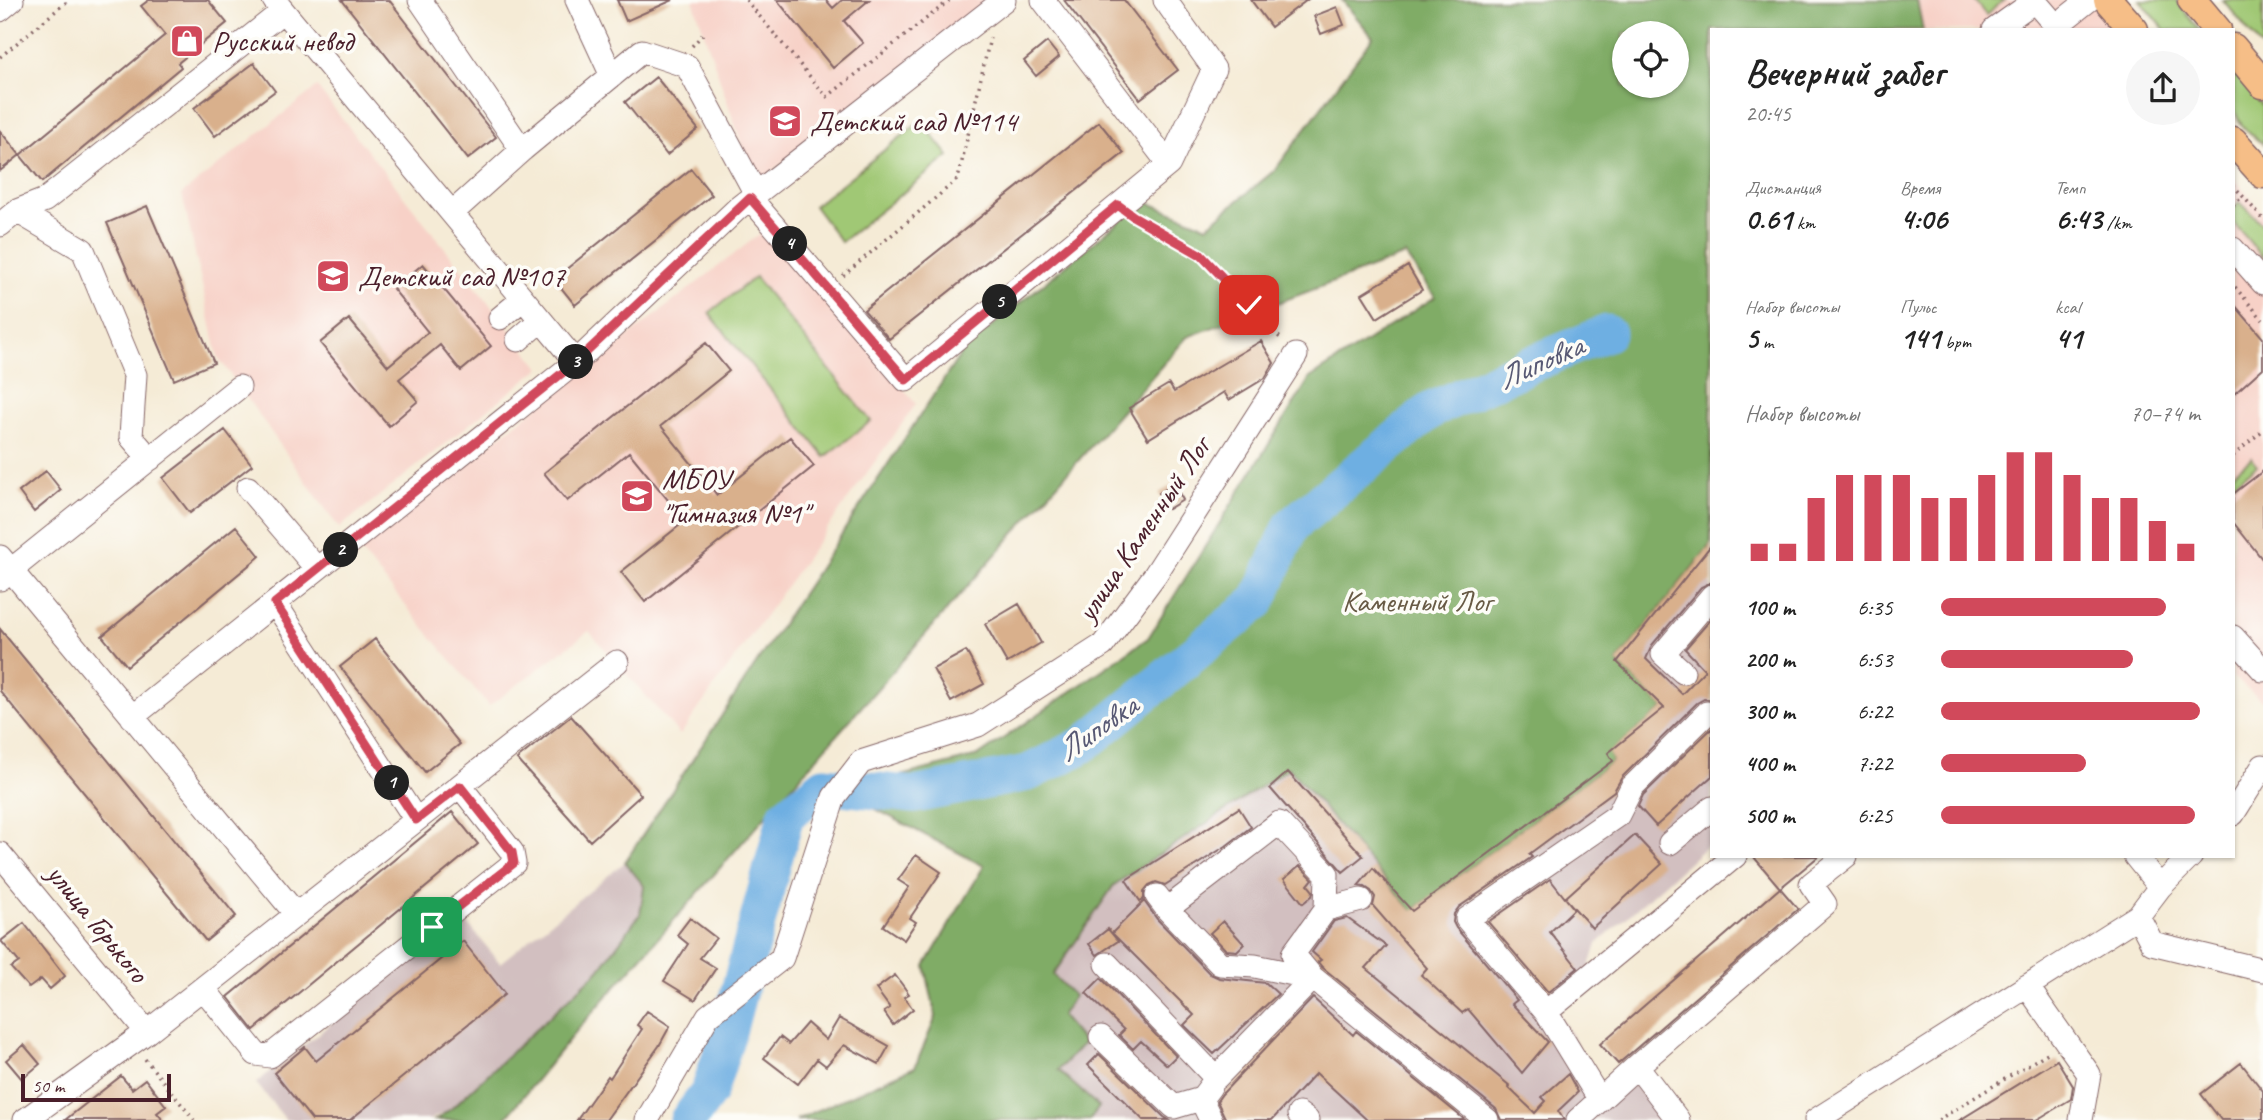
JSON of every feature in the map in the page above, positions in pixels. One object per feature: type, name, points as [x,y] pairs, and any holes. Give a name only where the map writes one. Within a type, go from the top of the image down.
[{"type":"main road","points":[[2192,0],[2215,28]]},
{"type":"main road","points":[[2235,50],[2263,84]]},
{"type":"street","points":[[0,10],[12,0]]},
{"type":"street","points":[[420,0],[522,150]]},
{"type":"street","points":[[578,0],[612,76]]},
{"type":"street","points":[[132,717],[576,362],[753,196],[1004,0]]},
{"type":"street","points":[[1042,0],[1168,164]]},
{"type":"street","points":[[452,213],[522,150],[642,51],[687,66],[753,196],[906,380],[1168,164],[1214,69],[1165,0]]},
{"type":"street","points":[[1997,28],[2029,5],[2037,4],[2058,28],[2089,0]]},
{"type":"street","points":[[9,218],[45,200],[278,6],[576,362]]},
{"type":"street","points":[[9,218],[83,250],[135,375],[131,437],[150,459]]},
{"type":"street","points":[[2235,251],[2263,283]]},
{"type":"street","points":[[500,318],[523,299]]},
{"type":"street","points":[[518,340],[541,320]]},
{"type":"street","name":"улица Каменный Лог","points":[[647,1120],[708,1016],[782,958],[834,797],[861,762],[978,725],[1103,645],[1154,575],[1296,355]]},
{"type":"street","points":[[239,387],[150,459],[4,569],[132,717],[296,915]]},
{"type":"street","points":[[248,488],[317,569]]},
{"type":"street","points":[[1683,672],[1663,654],[1710,598]]},
{"type":"street","points":[[275,603],[416,820]]},
{"type":"street","points":[[2235,639],[2263,670]]},
{"type":"street","points":[[25,1120],[147,1032],[617,662]]},
{"type":"street","points":[[1600,1100],[1546,1012],[1468,919],[1618,815],[1632,786],[1707,713]]},
{"type":"street","points":[[2235,811],[2263,766]]},
{"type":"street","points":[[203,988],[256,1054],[270,1056],[514,863],[512,852],[460,786]]},
{"type":"street","points":[[1670,844],[1710,810]]},
{"type":"street","points":[[1312,978],[1255,966],[1220,964],[1162,903],[1279,824],[1327,874],[1326,909],[1293,954],[1312,978],[1486,1120]]},
{"type":"street","name":"улица Горького","points":[[0,854],[147,1032]]},
{"type":"street","points":[[1546,1012],[1733,858]]},
{"type":"street","points":[[1577,1120],[1825,904],[1811,884],[1844,858]]},
{"type":"street","points":[[2136,858],[2160,887]]},
{"type":"street","points":[[1816,1120],[2138,916],[2160,887],[2189,858]]},
{"type":"street","points":[[1326,909],[1361,900]]},
{"type":"street","points":[[2138,916],[2152,943],[2263,970]]},
{"type":"street","points":[[1107,964],[1216,1079]]},
{"type":"street","points":[[1101,1037],[1167,1113],[1201,1099],[1216,1079],[1312,978]]},
{"type":"street","points":[[2027,986],[2089,1074],[2081,1120]]},
{"type":"street","points":[[1637,1066],[1678,1120]]},
{"type":"street","points":[[1201,1099],[1210,1120]]},
{"type":"path","points":[[0,57],[69,0]]},
{"type":"path","points":[[746,0],[827,97],[950,0]]},
{"type":"path","points":[[843,275],[958,179],[990,38]]},
{"type":"path","points":[[2235,187],[2263,219]]},
{"type":"path","points":[[2235,203],[2242,196]]},
{"type":"path","points":[[1118,205],[1201,255],[1296,355]]},
{"type":"path","points":[[2235,286],[2263,320]]},
{"type":"path","points":[[2235,454],[2263,430]]},
{"type":"path","points":[[1938,1120],[2066,1041]]},
{"type":"path","points":[[158,1077],[194,1120]]},
{"type":"shaded area","name":"Детский сад №114","points":[[693,0],[985,0],[987,3],[755,184]]},
{"type":"shaded area","points":[[1917,0],[2091,0],[2115,28],[1923,28]]},
{"type":"shaded area","name":"Детский сад №107","points":[[317,87],[540,368],[339,528],[218,357],[182,194]]},
{"type":"shaded area","points":[[2235,179],[2263,213],[2263,702],[2235,679]]},
{"type":"shaded area","name":"МБОУ \"Гимназия №1\"","points":[[769,227],[916,404],[680,735],[589,631],[489,706],[357,547]]},
{"type":"shaded area","points":[[1710,545],[1710,843],[1597,944],[1586,979],[1555,1008],[1604,1090],[1633,1084],[1664,1120],[1090,1120],[1099,1106],[1058,1070],[1061,1016],[1052,975],[1114,885],[1289,768],[1412,911],[1612,761],[1608,753],[1663,707],[1617,662]]},
{"type":"shaded area","points":[[625,862],[644,886],[640,913],[599,970],[452,1108],[429,1120],[286,1120],[256,1083],[464,919],[500,963]]},
{"type":"green space","name":"Каменный Лог","points":[[1342,0],[1917,0],[1923,28],[1710,28],[1710,545],[1617,662],[1664,708],[1609,753],[1613,761],[1412,911],[1289,768],[1114,885],[1053,975],[1074,996],[1061,1016],[1084,1043],[1058,1070],[1099,1107],[1090,1120],[796,1120],[915,1067],[936,1017],[925,966],[984,866],[872,807],[869,784],[978,756],[1148,638],[1310,378],[1435,297],[1405,255],[1187,337],[572,1036],[504,1120],[435,1120],[452,1108],[599,970],[640,914],[644,886],[625,862],[964,349],[1144,201],[1207,226],[1275,170],[1373,37]]},
{"type":"green space","points":[[1974,0],[2004,0],[1986,15]]},
{"type":"green space","points":[[2140,0],[2175,0],[2198,28],[2163,28]]},
{"type":"green space","points":[[2223,0],[2263,0],[2263,49]]},
{"type":"green space","points":[[2235,72],[2263,106],[2263,144],[2244,128],[2235,112]]},
{"type":"green space","points":[[921,121],[949,156],[841,242],[814,206]]},
{"type":"green space","points":[[2240,202],[2263,225],[2263,258],[2235,224],[2235,208]]},
{"type":"green space","points":[[755,277],[871,421],[825,457],[709,313]]},
{"type":"green space","points":[[2252,458],[2257,465],[2235,482],[2235,471]]},
{"type":"building","points":[[149,0],[208,0],[227,23],[178,63],[181,67],[42,182],[20,155],[165,35],[141,6]]},
{"type":"building","points":[[342,0],[389,0],[496,137],[468,159]]},
{"type":"building","points":[[617,0],[673,0],[626,21]]},
{"type":"building","points":[[777,0],[826,0],[833,8],[842,0],[869,0],[844,21],[863,43],[833,68]]},
{"type":"building","points":[[1064,0],[1124,0],[1178,70],[1140,99]]},
{"type":"building","points":[[1251,0],[1307,0],[1271,27]]},
{"type":"building","points":[[1337,7],[1344,25],[1321,34],[1314,16]]},
{"type":"building","points":[[1047,42],[1059,57],[1036,76],[1024,61]]},
{"type":"building","points":[[254,63],[275,91],[215,136],[194,108]]},
{"type":"building","points":[[656,77],[698,129],[667,155],[625,102]]},
{"type":"building","points":[[1099,122],[1124,153],[889,339],[864,310]]},
{"type":"building","points":[[0,131],[20,155],[0,171]]},
{"type":"building","points":[[691,169],[712,195],[575,305],[554,279]]},
{"type":"building","points":[[147,206],[214,363],[174,380],[107,223]]},
{"type":"building","points":[[423,264],[491,346],[461,371],[440,345],[399,379],[418,401],[389,426],[320,343],[349,319],[388,366],[428,332],[393,289]]},
{"type":"building","points":[[1408,266],[1422,290],[1377,318],[1362,294]]},
{"type":"building","points":[[2235,305],[2263,338],[2263,368],[2235,393]]},
{"type":"building","points":[[1261,341],[1274,363],[1265,378],[1229,400],[1224,392],[1148,439],[1129,408],[1169,384],[1174,392]]},
{"type":"building","points":[[706,343],[729,371],[661,426],[717,495],[790,437],[814,466],[645,602],[621,572],[685,521],[629,452],[567,501],[544,473]]},
{"type":"building","points":[[225,430],[252,465],[190,513],[163,478]]},
{"type":"building","points":[[46,471],[61,490],[34,512],[19,492]]},
{"type":"building","points":[[2263,471],[2263,560],[2235,525],[2235,492]]},
{"type":"building","points":[[1174,484],[1183,500],[1168,509],[1159,493]]},
{"type":"building","points":[[236,526],[260,556],[127,666],[102,636]]},
{"type":"building","points":[[1710,546],[1710,583],[1701,587],[1652,645],[1646,659],[1682,694],[1705,670],[1685,649],[1710,620],[1710,700],[1704,699],[1697,703],[1622,777],[1614,791],[1529,854],[1532,857],[1459,907],[1454,914],[1453,922],[1456,928],[1517,1000],[1512,1004],[1548,1042],[1522,1073],[1468,1009],[1462,1013],[1421,975],[1427,968],[1373,906],[1375,897],[1371,891],[1358,886],[1373,868],[1412,911],[1613,761],[1608,753],[1664,708],[1617,662]]},
{"type":"building","points":[[1019,604],[1041,643],[1007,663],[985,624]]},
{"type":"building","points":[[0,629],[236,916],[206,941],[0,691]]},
{"type":"building","points":[[375,639],[460,744],[425,772],[340,667]]},
{"type":"building","points":[[966,651],[984,684],[951,702],[933,669]]},
{"type":"building","points":[[571,716],[641,795],[590,841],[517,759]]},
{"type":"building","points":[[1710,730],[1710,778],[1656,826],[1638,806],[1643,795]]},
{"type":"building","points":[[1288,772],[1363,856],[1343,872],[1270,788]]},
{"type":"building","points":[[1239,808],[1251,827],[1165,885],[1156,882],[1149,885],[1144,891],[1144,899],[1140,901],[1126,880]]},
{"type":"building","points":[[452,812],[478,844],[254,1030],[228,997]]},
{"type":"building","points":[[1635,835],[1662,864],[1592,928],[1566,899],[1574,909],[1550,932],[1578,968],[1548,992],[1488,922],[1550,879],[1565,898]]},
{"type":"building","points":[[916,855],[941,872],[910,918],[916,922],[904,940],[883,926],[909,887],[898,880]]},
{"type":"building","points":[[1755,858],[1817,858],[1780,888]]},
{"type":"building","points":[[1300,866],[1313,879],[1308,885],[1313,891],[1312,896],[1303,903],[1284,879]]},
{"type":"building","points":[[1780,888],[1798,909],[1618,1064],[1600,1044]]},
{"type":"building","points":[[1144,901],[1157,919],[1210,974],[1219,978],[1266,983],[1278,994],[1214,1054],[1184,1025],[1194,1015],[1112,933]]},
{"type":"building","points":[[690,918],[716,938],[700,958],[716,968],[695,1000],[664,981],[688,944],[677,935]]},
{"type":"building","points":[[1347,918],[1386,946],[1366,968],[1510,1086],[1535,1113],[1546,1101],[1542,1097],[1568,1074],[1578,1092],[1558,1111],[1564,1120],[1501,1120],[1496,1109],[1322,967],[1318,962],[1321,960],[1312,952],[1334,921]]},
{"type":"building","points":[[1223,921],[1244,944],[1237,951],[1226,950],[1210,933]]},
{"type":"building","points":[[24,923],[65,976],[50,989],[41,979],[29,988],[11,968],[19,962],[1,941]]},
{"type":"building","points":[[1108,929],[1118,941],[1097,955],[1089,944]]},
{"type":"building","points":[[463,941],[505,994],[350,1120],[312,1120],[274,1073],[305,1047],[316,1061]]},
{"type":"building","points":[[895,975],[909,994],[904,997],[913,1009],[893,1025],[884,1012],[890,1008],[876,989]]},
{"type":"building","points":[[1101,978],[1176,1056],[1167,1065],[1141,1041],[1133,1049],[1119,1035],[1124,1030],[1086,993]]},
{"type":"building","points":[[1313,998],[1353,1035],[1356,1031],[1465,1120],[1367,1120],[1316,1073],[1272,1120],[1226,1120],[1217,1101]]},
{"type":"building","points":[[647,1011],[670,1026],[659,1046],[606,1120],[577,1120],[608,1076],[610,1078],[642,1029],[637,1025]]},
{"type":"building","points":[[839,1018],[889,1046],[879,1064],[844,1045],[826,1066],[817,1059],[798,1084],[764,1058],[780,1037],[789,1044],[807,1023],[826,1040]]},
{"type":"building","points":[[24,1045],[40,1064],[22,1079],[6,1060]]},
{"type":"building","points":[[1099,1054],[1169,1120],[1143,1120],[1088,1065]]},
{"type":"building","points":[[2057,1060],[2073,1086],[2071,1099],[2036,1120],[1960,1120]]},
{"type":"building","points":[[2241,1063],[2263,1091],[2263,1120],[2221,1120],[2201,1094]]},
{"type":"building","points":[[121,1076],[132,1089],[145,1079],[166,1106],[157,1113],[163,1120],[65,1120]]},
{"type":"waterway","name":"Липовка","points":[[688,1120],[709,1092],[728,1032],[786,815],[824,785],[914,795],[1028,773],[1083,745],[1258,601],[1292,525],[1431,410],[1607,333]]},
{"type":"place","name":"Русский невод","points":[[187,41]]},
{"type":"place","name":"Детский сад №114","points":[[785,121]]},
{"type":"place","name":"Детский сад №107","points":[[333,276]]},
{"type":"place","name":"МБОУ \"Гимназия №1\"","points":[[637,496]]},
{"type":"route","points":[[432,927],[514,863],[512,852],[460,786],[416,820],[275,603],[576,362],[750,198],[906,380],[1118,205],[1201,255],[1249,305]]}]
